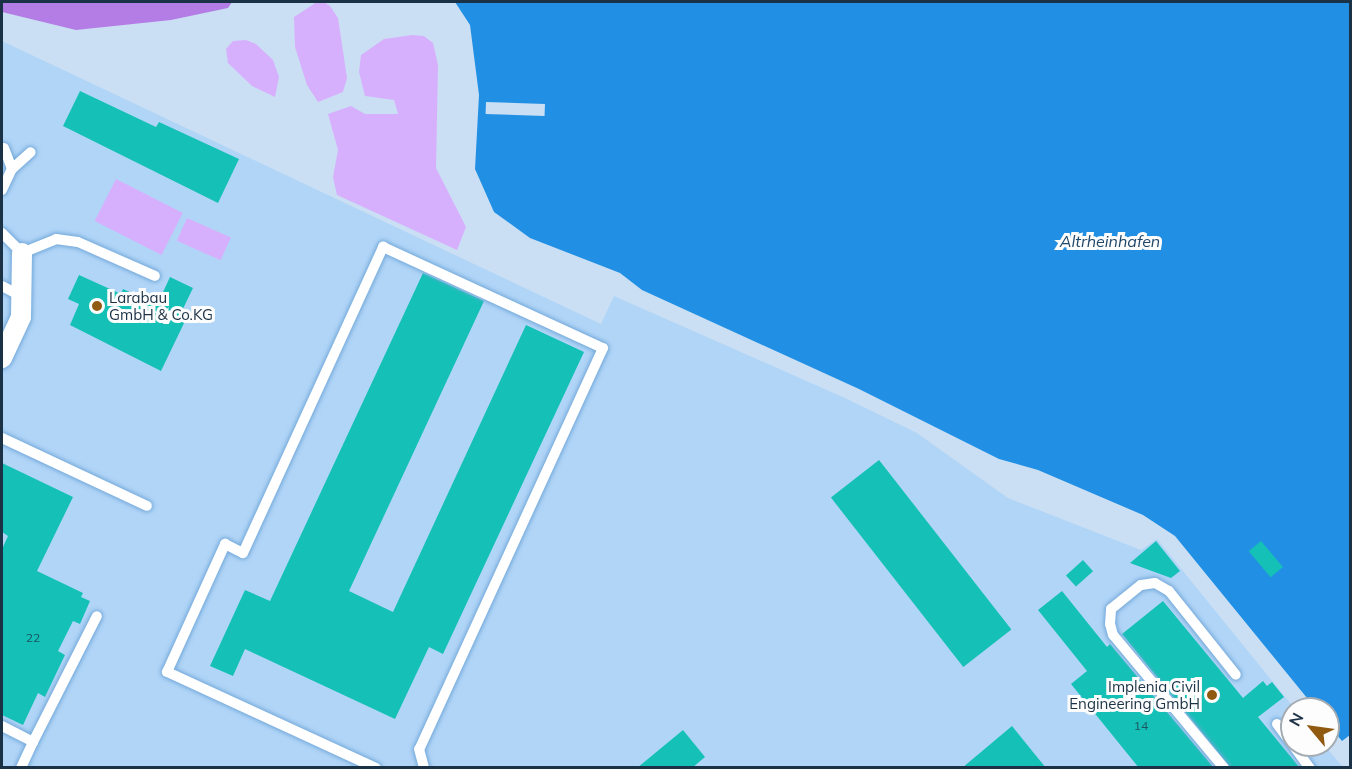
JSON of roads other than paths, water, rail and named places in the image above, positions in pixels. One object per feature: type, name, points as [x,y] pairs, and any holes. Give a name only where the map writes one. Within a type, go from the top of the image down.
[{"type":"street","points":[[2,358],[21,317],[22,253]]},
{"type":"lane","points":[[4,148],[12,169]]},
{"type":"lane","points":[[2,190],[12,169],[31,152]]},
{"type":"lane","points":[[2,233],[22,253],[56,239],[78,242],[155,276]]},
{"type":"lane","points":[[376,768],[166,672],[225,544],[243,553],[384,247],[603,348],[419,749],[424,768]]},
{"type":"lane","points":[[2,286],[21,296]]},
{"type":"lane","points":[[2,438],[147,506]]},
{"type":"lane","points":[[1224,768],[1113,635],[1110,624],[1111,609],[1141,585],[1155,583],[1169,591],[1236,675]]},
{"type":"lane","points":[[21,768],[97,616]]},
{"type":"lane","points":[[1277,724],[1280,728]]},
{"type":"lane","points":[[2,726],[33,741]]},
{"type":"water","name":"Altrheinhafen","points":[[455,2],[1350,2],[1350,735],[1342,741],[1340,739],[1340,697],[1306,697],[1175,536],[1143,515],[1038,470],[999,459],[859,389],[642,290],[620,273],[530,238],[494,212],[475,169],[479,95],[470,25]]},
{"type":"place","name":"Larabau GmbH & Co.KG","points":[[97,306]]},
{"type":"place","name":"Implenia Civil Engineering GmbH","points":[[1212,695]]}]
